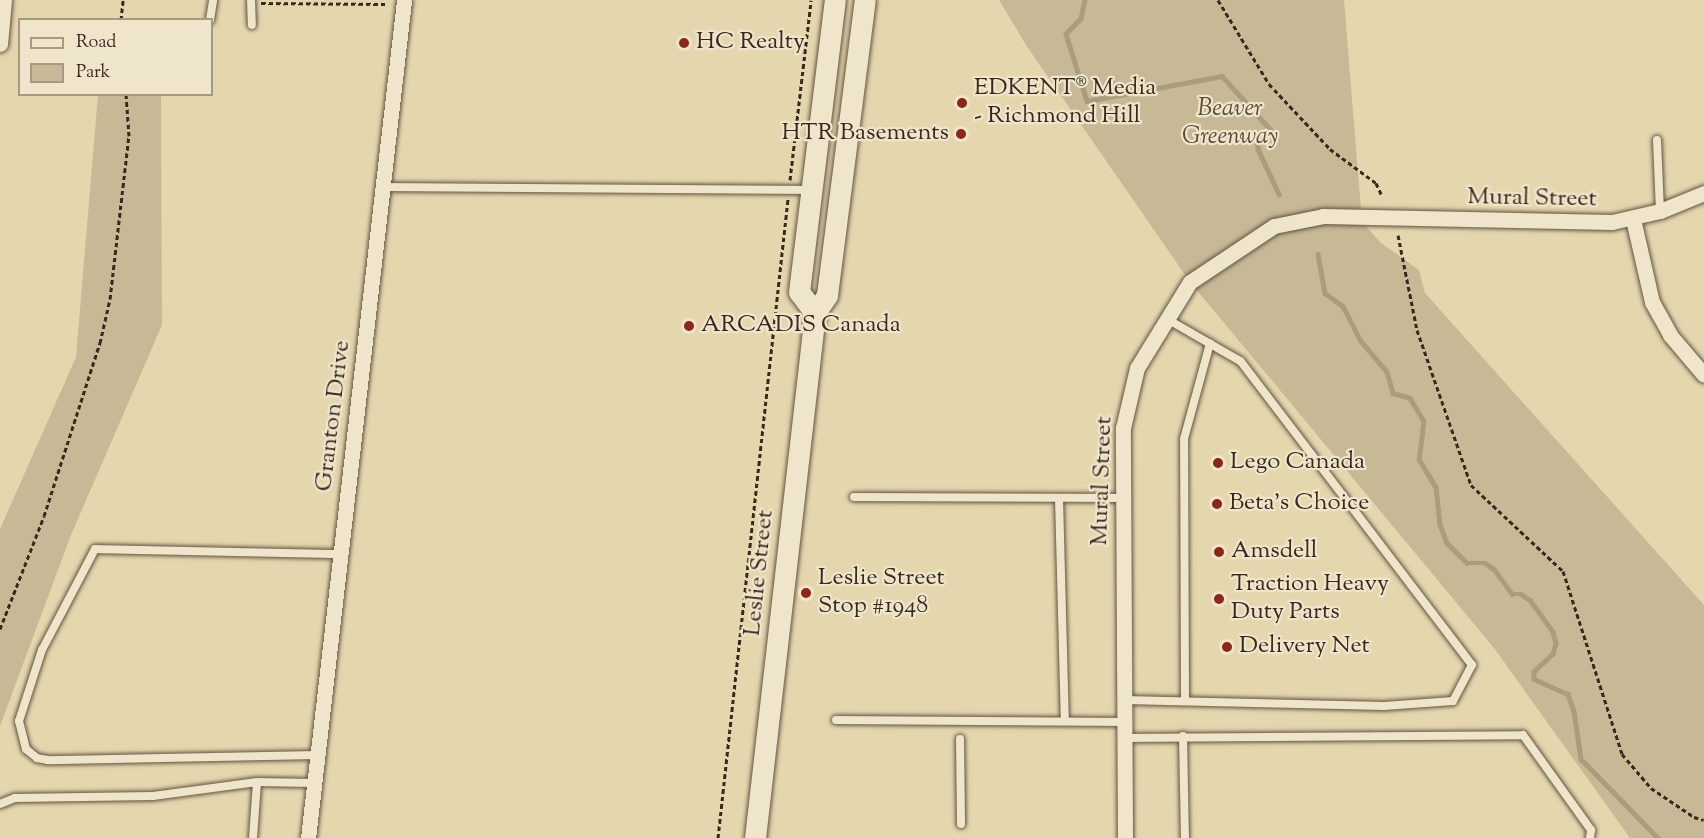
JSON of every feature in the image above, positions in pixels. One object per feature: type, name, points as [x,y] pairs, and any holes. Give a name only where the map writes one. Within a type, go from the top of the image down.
[{"type":"main road","points":[[815,313],[799,292],[835,0]]},
{"type":"main road","name":"Leslie Street","points":[[755,838],[815,313],[827,295],[865,0]]},
{"type":"street","points":[[0,44],[4,0]]},
{"type":"street","name":"Granton Drive","points":[[308,838],[404,0]]},
{"type":"street","name":"Mural Street","points":[[1125,838],[1123,428],[1137,368],[1190,282],[1274,226],[1323,216],[1589,223],[1633,219],[1704,193]]},
{"type":"street","points":[[1633,219],[1652,302],[1670,335],[1704,375]]},
{"type":"lane","points":[[210,18],[213,0]]},
{"type":"lane","points":[[252,25],[254,1]]},
{"type":"lane","points":[[1657,140],[1660,211]]},
{"type":"lane","points":[[383,188],[811,190]]},
{"type":"lane","points":[[1124,700],[1384,706],[1453,701],[1472,665],[1240,361],[1167,319]]},
{"type":"lane","points":[[1185,701],[1184,439],[1210,343]]},
{"type":"lane","points":[[854,497],[1123,498]]},
{"type":"lane","points":[[1059,498],[1065,721]]},
{"type":"lane","points":[[317,755],[48,760],[37,758],[26,749],[19,721],[42,650],[95,549],[340,554]]},
{"type":"lane","points":[[836,720],[1124,722]]},
{"type":"lane","points":[[1125,738],[1522,735],[1591,830],[1590,838]]},
{"type":"lane","points":[[1183,736],[1185,838]]},
{"type":"lane","points":[[960,739],[961,824]]},
{"type":"lane","points":[[253,838],[257,782]]},
{"type":"lane","points":[[0,804],[15,798],[153,796],[257,782],[314,783]]},
{"type":"path","points":[[121,18],[123,0]]},
{"type":"path","points":[[790,180],[811,0]]},
{"type":"path","points":[[1218,0],[1269,84],[1330,149],[1376,183],[1382,196]]},
{"type":"path","points":[[254,1],[384,4]]},
{"type":"path","points":[[0,629],[44,516],[100,343],[110,298],[129,136],[126,96]]},
{"type":"path","points":[[718,838],[788,206]]},
{"type":"path","points":[[1398,235],[1417,330],[1470,485],[1563,571],[1622,753],[1651,788],[1704,820]]},
{"type":"green space","name":"Beaver Greenway","points":[[999,0],[1344,0],[1362,222],[1381,243],[1419,270],[1425,293],[1704,605],[1704,838],[1630,838],[1494,648],[1190,282],[1028,48]]},
{"type":"green space","points":[[98,96],[161,96],[162,325],[71,535],[0,726],[0,529],[76,357]]},
{"type":"waterway","points":[[1085,0],[1081,19],[1066,34],[1087,101],[1222,76],[1270,129],[1272,136],[1258,141],[1258,149],[1279,194]]},
{"type":"waterway","points":[[1318,254],[1325,293],[1343,306],[1361,341],[1387,372],[1393,393],[1410,398],[1424,421],[1419,459],[1436,487],[1440,524],[1447,543],[1467,563],[1485,563],[1494,569],[1512,594],[1521,594],[1530,600],[1553,632],[1556,643],[1553,654],[1534,672],[1534,679],[1568,694],[1574,711],[1581,759],[1658,838]]},
{"type":"place","name":"HC Realty","points":[[684,43]]},
{"type":"place","name":"EDKENT® Media - Richmond Hill","points":[[962,103]]},
{"type":"place","name":"HTR Basements","points":[[961,134]]},
{"type":"place","name":"ARCADIS Canada","points":[[689,326]]},
{"type":"place","name":"Lego Canada","points":[[1218,463]]},
{"type":"place","name":"Beta's Choice","points":[[1217,504]]},
{"type":"place","name":"Amsdell","points":[[1219,552]]},
{"type":"place","name":"Leslie Street Stop #1948","points":[[806,593]]},
{"type":"place","name":"Traction Heavy Duty Parts","points":[[1219,599]]},
{"type":"place","name":"Delivery Net","points":[[1227,647]]}]
